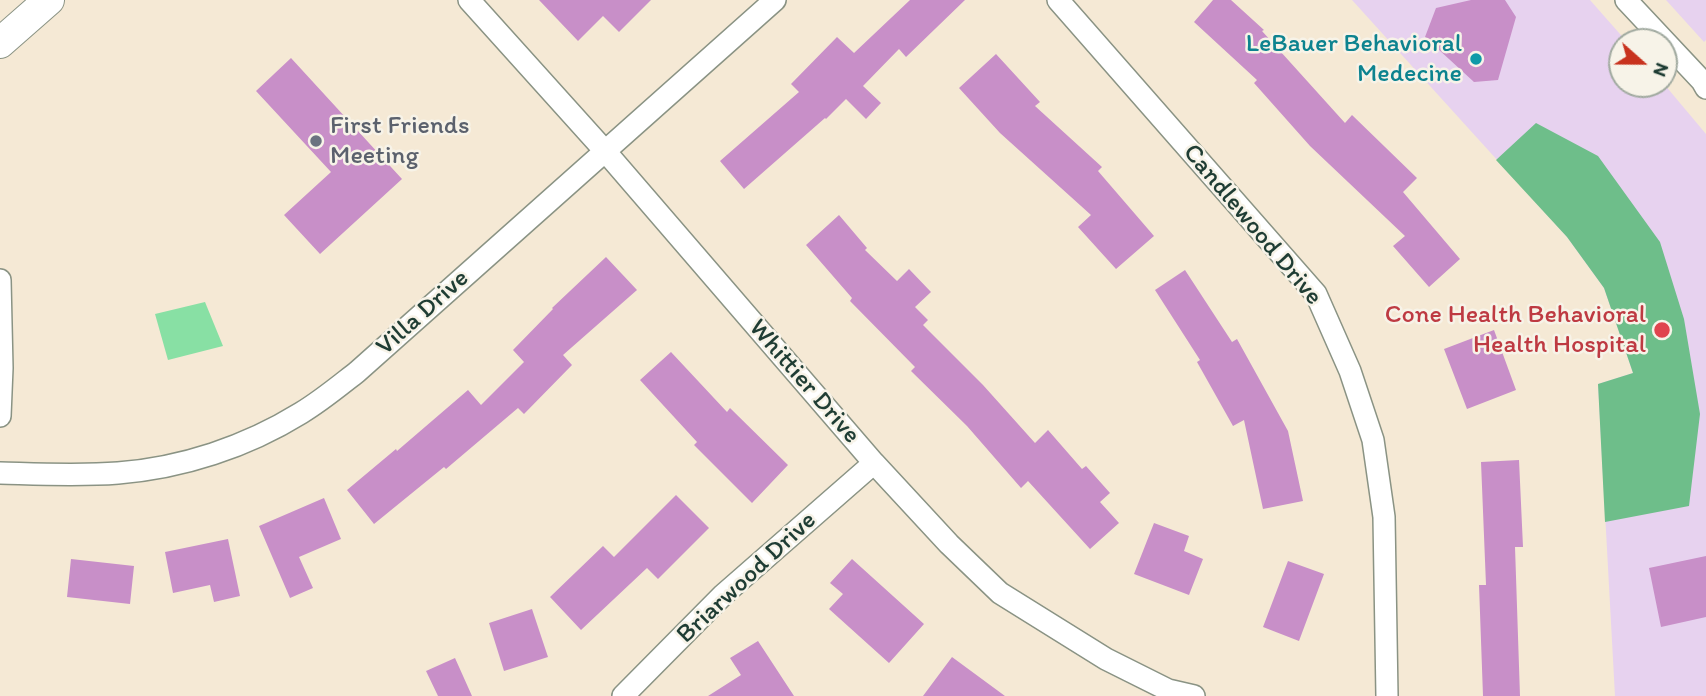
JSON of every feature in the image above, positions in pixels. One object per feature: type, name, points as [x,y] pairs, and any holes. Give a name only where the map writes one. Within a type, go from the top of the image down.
[{"type":"main road","points":[[0,43],[49,0]]},
{"type":"street","name":"Whittier Drive","points":[[469,0],[605,151],[874,463],[949,544],[1000,593],[1106,659],[1168,690],[1194,696]]},
{"type":"street","name":"Villa Drive","points":[[0,473],[118,473],[153,469],[202,457],[266,433],[302,413],[357,372],[775,0]]},
{"type":"street","name":"Candlewood Drive","points":[[1058,0],[1316,294],[1350,371],[1373,439],[1384,517],[1387,696]]},
{"type":"street","points":[[1626,0],[1705,82]]},
{"type":"street","points":[[0,280],[0,416]]},
{"type":"street","name":"Briarwood Drive","points":[[623,696],[723,595],[874,463]]},
{"type":"shaded area","name":"Cone Health Behavioral Health Hospital","points":[[1352,0],[1590,0],[1615,28],[1608,28],[1608,98],[1676,98],[1706,134],[1706,696],[1615,696],[1598,384],[1633,373],[1604,288],[1567,237]]},
{"type":"shaded area","points":[[1666,0],[1706,0],[1704,42]]},
{"type":"green space","points":[[1536,123],[1598,156],[1660,242],[1684,319],[1700,414],[1689,506],[1605,522],[1598,384],[1633,373],[1604,288],[1567,237],[1496,160]]},
{"type":"green space","points":[[205,302],[223,346],[168,360],[155,314]]},
{"type":"building","points":[[539,0],[651,0],[619,32],[603,16],[578,41]]},
{"type":"building","points":[[910,0],[965,0],[906,57],[899,49],[863,86],[881,103],[866,119],[846,99],[744,189],[720,161],[799,92],[791,84],[837,37],[854,53]]},
{"type":"building","points":[[1213,0],[1231,0],[1264,30],[1262,31],[1345,123],[1352,115],[1417,178],[1403,192],[1460,259],[1429,287],[1393,246],[1405,236],[1310,146],[1254,83],[1257,80],[1194,22]]},
{"type":"building","name":"LeBauer Behavioral Medecine","points":[[1471,0],[1505,0],[1516,17],[1498,80],[1474,82],[1425,37],[1436,8]]},
{"type":"building","points":[[996,54],[1040,102],[1035,106],[1102,167],[1098,171],[1154,236],[1116,269],[1078,227],[1091,215],[1000,133],[959,88]]},
{"type":"building","points":[[291,58],[402,179],[320,254],[284,215],[331,172],[256,91]]},
{"type":"building","points":[[839,215],[867,248],[865,250],[897,281],[909,269],[931,292],[915,307],[928,320],[923,325],[983,385],[1035,443],[1048,430],[1082,469],[1086,466],[1110,493],[1100,502],[1119,523],[1090,549],[1028,481],[1021,488],[967,426],[911,371],[915,367],[850,301],[852,298],[806,245]]},
{"type":"building","points":[[606,257],[637,290],[563,355],[572,365],[524,414],[518,408],[446,469],[444,467],[374,524],[347,490],[468,390],[481,405],[524,362],[513,350],[552,308]]},
{"type":"building","points":[[1185,270],[1232,342],[1237,339],[1288,431],[1303,501],[1263,509],[1244,420],[1233,426],[1197,362],[1200,360],[1155,290]]},
{"type":"building","points":[[1494,330],[1516,390],[1467,409],[1444,349]]},
{"type":"building","points":[[671,352],[727,412],[730,408],[788,465],[752,503],[694,445],[697,442],[640,380]]},
{"type":"building","points":[[1519,460],[1523,547],[1515,547],[1520,696],[1483,696],[1479,585],[1486,585],[1481,462]]},
{"type":"building","points":[[676,495],[709,528],[658,579],[647,568],[581,630],[550,597],[603,546],[614,557]]},
{"type":"building","points":[[324,498],[341,539],[299,557],[313,588],[290,598],[259,526]]},
{"type":"building","points":[[1154,523],[1189,536],[1184,551],[1203,559],[1189,595],[1134,574]]},
{"type":"building","points":[[228,539],[240,596],[214,602],[210,585],[173,593],[165,552]]},
{"type":"building","points":[[1706,556],[1706,617],[1661,627],[1649,568]]},
{"type":"building","points":[[71,559],[134,566],[130,604],[67,597]]},
{"type":"building","points":[[852,559],[924,624],[889,663],[829,609],[843,594],[830,583]]},
{"type":"building","points":[[1288,561],[1324,574],[1299,641],[1263,627]]},
{"type":"building","points":[[532,609],[548,657],[504,671],[489,623]]},
{"type":"building","points":[[758,641],[794,696],[708,696],[741,675],[730,658]]},
{"type":"building","points":[[952,657],[1005,696],[923,696]]},
{"type":"building","points":[[455,658],[472,696],[438,696],[426,671]]},
{"type":"place","name":"LeBauer Behavioral Medecine","points":[[1476,59]]},
{"type":"place","name":"First Friends Meeting","points":[[316,141]]},
{"type":"place","name":"Cone Health Behavioral Health Hospital","points":[[1662,330]]}]
